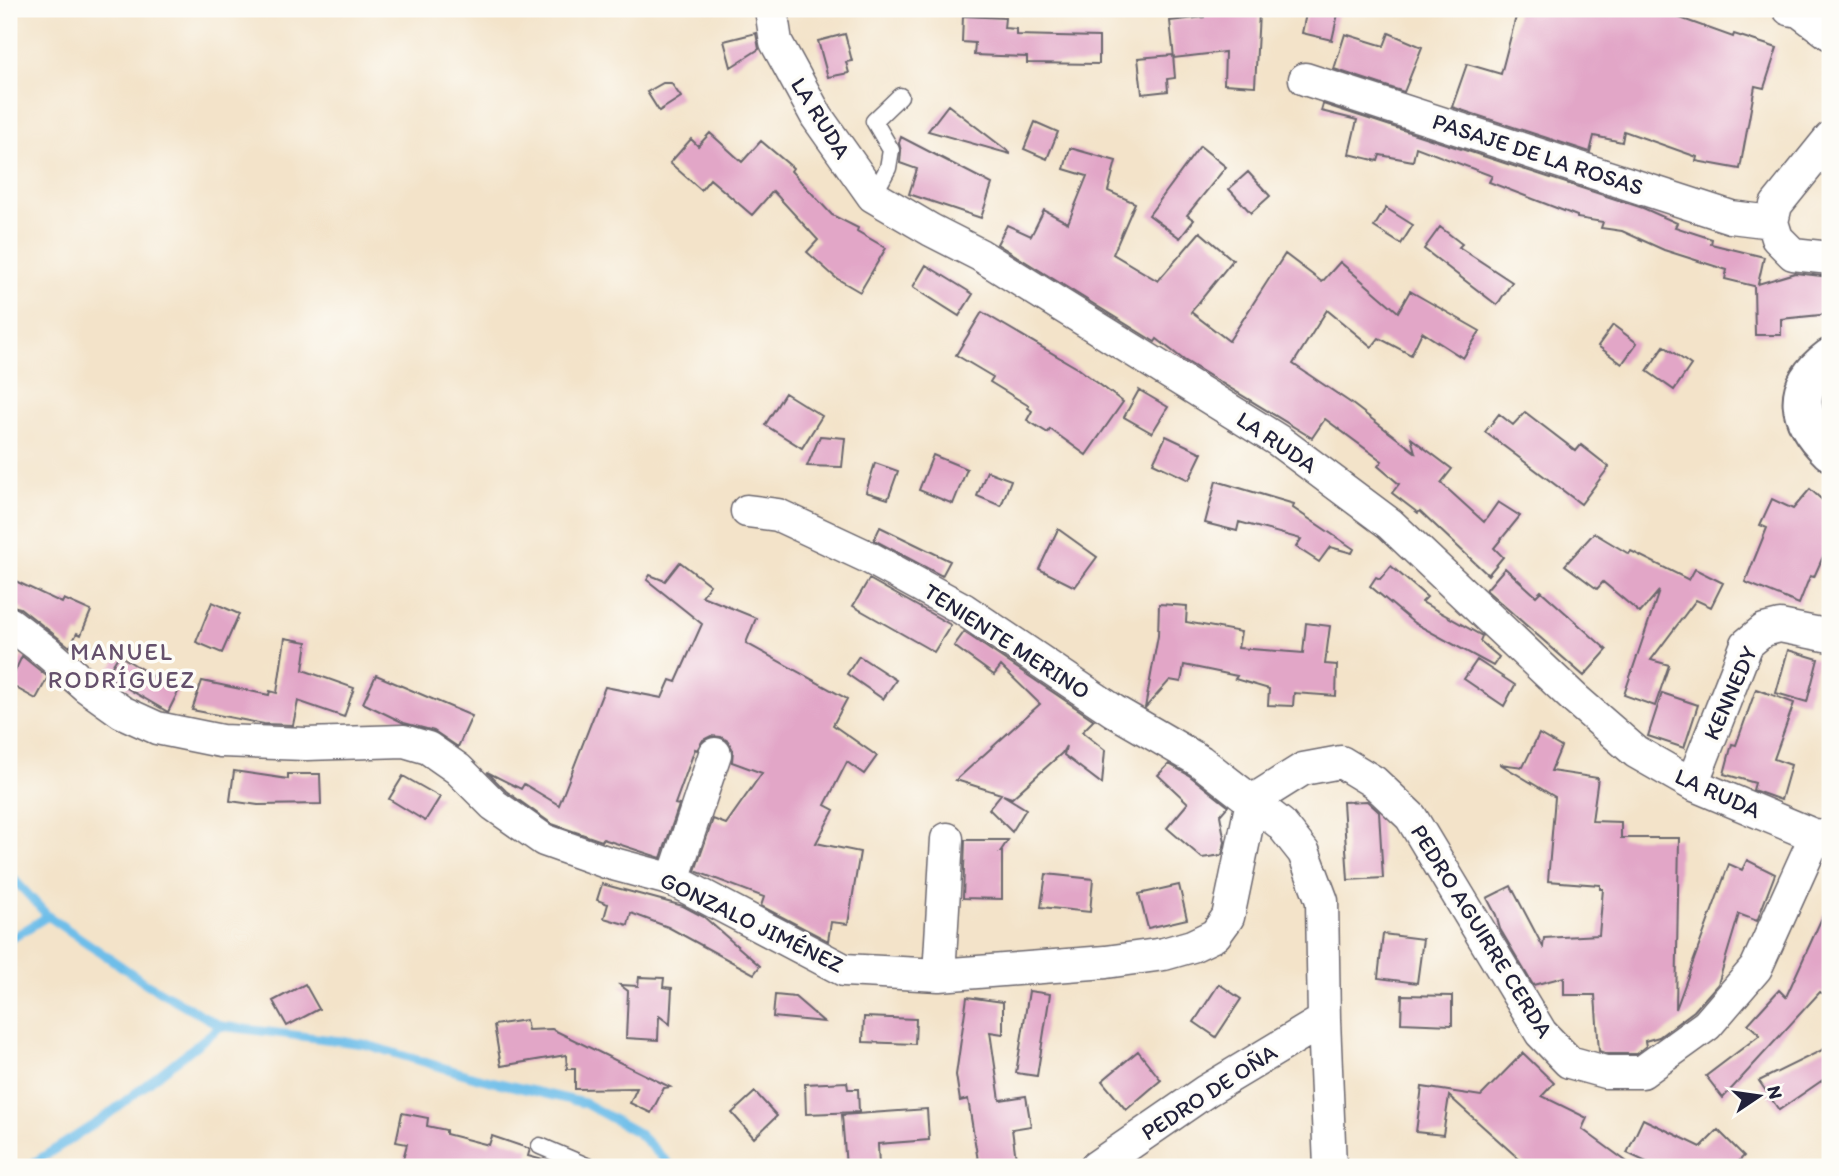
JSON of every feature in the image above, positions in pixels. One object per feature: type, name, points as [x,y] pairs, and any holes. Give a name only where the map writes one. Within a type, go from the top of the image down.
[{"type":"street","name":"LA RUDA","points":[[771,9],[776,42],[817,117],[873,197],[980,256],[1279,441],[1390,524],[1575,699],[1636,751],[1692,784],[1823,838]]},
{"type":"street","points":[[1789,9],[1799,11],[1830,34]]},
{"type":"street","name":"PASAJE DE LA ROSAS","points":[[1306,79],[1731,217],[1772,222]]},
{"type":"street","points":[[1830,138],[1776,205],[1772,222],[1777,238],[1793,254],[1830,258]]},
{"type":"street","points":[[1830,358],[1810,376],[1802,390],[1808,423],[1815,437],[1830,451]]},
{"type":"street","name":"TENIENTE MERINO","points":[[747,511],[778,515],[868,557],[963,609],[1114,711],[1200,761],[1252,801]]},
{"type":"street","name":"GONZALO JIMÉNEZ","points":[[9,623],[87,687],[122,712],[157,729],[222,741],[306,744],[404,741],[428,748],[448,762],[494,804],[544,840],[606,862],[673,880],[844,970],[939,975],[1106,962],[1164,954],[1192,946],[1215,935],[1228,917],[1252,801]]},
{"type":"street","name":"KENNEDY","points":[[1692,784],[1747,644],[1763,630],[1780,626],[1830,636]]},
{"type":"street","points":[[673,880],[715,754]]},
{"type":"street","name":"PEDRO AGUIRRE CERDA","points":[[1252,801],[1303,769],[1340,762],[1374,782],[1411,817],[1541,1033],[1569,1062],[1605,1072],[1642,1072],[1707,1025],[1756,968],[1823,838]]},
{"type":"street","points":[[1252,801],[1282,824],[1304,853],[1322,901],[1330,1167]]},
{"type":"street","points":[[939,975],[947,839]]},
{"type":"street","name":"PEDRO DE OÑA","points":[[1097,1167],[1206,1091],[1324,1020]]},
{"type":"lane","points":[[873,197],[888,168],[891,150],[874,121],[900,96]]},
{"type":"lane","points":[[540,1146],[589,1167]]},
{"type":"building","points":[[1203,9],[1259,13],[1255,86],[1224,84],[1225,52],[1174,58],[1170,21],[1204,17]]},
{"type":"building","points":[[1307,9],[1338,14],[1332,40],[1302,33]]},
{"type":"building","points":[[1518,9],[1655,9],[1733,37],[1734,34],[1777,48],[1764,88],[1755,86],[1740,169],[1696,161],[1697,157],[1624,131],[1622,142],[1594,136],[1590,152],[1452,107],[1467,64],[1501,74]]},
{"type":"building","points":[[963,16],[1005,18],[1004,28],[1016,29],[1016,35],[1099,37],[1099,64],[1027,63],[1027,57],[974,55],[975,43],[962,42]]},
{"type":"building","points":[[756,33],[759,49],[731,67],[724,41]]},
{"type":"building","points":[[1389,33],[1422,47],[1404,92],[1334,69],[1345,34],[1384,46]]},
{"type":"building","points":[[845,34],[852,61],[846,62],[849,73],[828,77],[818,41]]},
{"type":"building","points":[[1173,55],[1175,78],[1167,79],[1168,91],[1142,94],[1138,58]]},
{"type":"building","points":[[663,83],[671,83],[681,97],[659,111],[647,92]]},
{"type":"building","points":[[1323,104],[1643,208],[1677,223],[1675,227],[1712,239],[1711,244],[1764,257],[1758,284],[1795,273],[1830,277],[1830,314],[1781,319],[1781,335],[1755,335],[1754,286],[1725,279],[1727,270],[1664,250],[1622,231],[1601,228],[1603,222],[1577,218],[1489,182],[1492,176],[1416,147],[1413,161],[1380,155],[1378,161],[1349,154],[1357,120],[1321,111]]},
{"type":"building","points":[[948,105],[1010,153],[1010,154],[928,131]]},
{"type":"building","points":[[1035,122],[1058,132],[1047,159],[1024,149]]},
{"type":"building","points":[[710,133],[742,162],[761,141],[793,168],[791,171],[832,215],[858,228],[857,231],[886,248],[860,292],[836,278],[807,252],[818,240],[773,191],[752,215],[710,179],[701,190],[670,163],[691,139],[698,146]]},
{"type":"building","points":[[901,137],[992,184],[981,218],[909,194],[917,169],[900,163]]},
{"type":"building","points":[[1200,146],[1226,167],[1187,215],[1194,220],[1180,238],[1149,215]]},
{"type":"building","points":[[1070,148],[1116,161],[1108,191],[1135,203],[1113,254],[1158,281],[1200,232],[1233,260],[1191,312],[1229,341],[1285,254],[1322,282],[1340,262],[1398,312],[1410,291],[1480,331],[1463,358],[1422,332],[1411,355],[1379,338],[1372,347],[1327,310],[1293,364],[1351,403],[1415,452],[1411,438],[1452,469],[1441,483],[1484,522],[1498,502],[1520,516],[1494,548],[1503,557],[1488,575],[1420,511],[1418,513],[1392,493],[1399,484],[1378,466],[1382,461],[1325,419],[1312,438],[1184,360],[1157,339],[1155,342],[997,244],[1007,225],[1031,236],[1044,210],[1068,223],[1087,176],[1064,169]]},
{"type":"building","points":[[1248,172],[1270,196],[1251,213],[1229,189]]},
{"type":"building","points":[[1386,208],[1413,225],[1401,244],[1374,227]]},
{"type":"building","points":[[1440,227],[1462,244],[1459,247],[1512,282],[1497,305],[1424,249]]},
{"type":"building","points":[[926,265],[973,294],[959,316],[913,287]]},
{"type":"building","points":[[982,312],[1079,369],[1123,402],[1086,455],[1050,429],[1048,433],[1027,420],[1032,411],[1029,406],[990,382],[993,377],[956,355]]},
{"type":"building","points":[[1613,325],[1637,343],[1622,364],[1598,346]]},
{"type":"building","points":[[1664,346],[1691,365],[1674,390],[1647,371]]},
{"type":"building","points":[[1139,390],[1168,407],[1152,433],[1124,417]]},
{"type":"building","points":[[785,393],[822,416],[802,448],[765,425]]},
{"type":"building","points":[[1525,412],[1576,451],[1581,445],[1609,467],[1581,504],[1485,432],[1499,414],[1513,425]]},
{"type":"building","points":[[820,436],[845,438],[842,467],[807,466]]},
{"type":"building","points":[[1166,436],[1202,453],[1189,480],[1153,463]]},
{"type":"building","points":[[933,455],[967,469],[953,504],[919,490]]},
{"type":"building","points":[[875,463],[898,471],[888,499],[866,492]]},
{"type":"building","points":[[987,471],[1011,480],[1001,506],[977,496]]},
{"type":"building","points":[[1216,481],[1294,504],[1293,508],[1354,549],[1352,553],[1330,547],[1319,562],[1296,547],[1301,539],[1239,522],[1237,531],[1205,523]]},
{"type":"building","points":[[1810,489],[1830,507],[1830,541],[1814,577],[1810,576],[1799,604],[1745,582],[1767,528],[1760,525],[1772,499],[1793,509]]},
{"type":"building","points":[[880,527],[950,561],[942,576],[874,540]]},
{"type":"building","points":[[1058,529],[1097,557],[1075,587],[1039,569]]},
{"type":"building","points":[[1594,533],[1629,554],[1631,551],[1689,580],[1695,569],[1723,583],[1711,607],[1696,600],[1651,660],[1669,665],[1655,706],[1624,695],[1659,591],[1640,613],[1603,582],[1597,589],[1565,565]]},
{"type":"building","points":[[680,562],[710,585],[702,596],[756,618],[746,643],[847,699],[833,725],[877,756],[864,774],[847,762],[825,805],[834,810],[816,843],[860,852],[848,924],[831,922],[828,941],[761,906],[764,897],[695,871],[713,819],[726,824],[762,773],[732,762],[733,750],[728,741],[721,737],[711,736],[695,749],[675,804],[679,805],[661,858],[552,824],[506,791],[487,772],[521,789],[524,784],[559,805],[605,687],[662,698],[670,680],[676,682],[702,624],[647,580],[650,575],[665,581]]},
{"type":"building","points":[[1391,566],[1427,597],[1422,602],[1482,636],[1480,641],[1499,657],[1493,666],[1414,623],[1370,586],[1376,577],[1380,579]]},
{"type":"building","points":[[1505,568],[1536,596],[1541,591],[1607,650],[1584,676],[1486,590]]},
{"type":"building","points":[[9,578],[62,603],[64,599],[91,611],[81,635],[77,633],[70,647],[20,608],[9,605]]},
{"type":"building","points":[[869,579],[951,625],[934,652],[853,606]]},
{"type":"building","points":[[212,602],[239,614],[222,653],[196,642]]},
{"type":"building","points":[[1159,604],[1187,606],[1186,622],[1241,632],[1238,648],[1303,653],[1306,623],[1330,626],[1325,664],[1337,665],[1336,696],[1294,693],[1293,706],[1268,705],[1269,689],[1235,679],[1237,676],[1184,665],[1181,682],[1170,680],[1145,708],[1158,636]]},
{"type":"building","points":[[964,632],[1094,720],[1082,732],[1105,750],[1102,784],[1064,755],[1066,746],[1062,753],[1012,798],[1003,795],[1026,809],[1012,832],[989,809],[1001,794],[956,780],[1040,704],[1001,666],[994,675],[954,646]]},
{"type":"building","points":[[285,638],[307,642],[303,670],[354,688],[344,717],[298,701],[293,725],[264,724],[192,710],[202,681],[269,695],[270,691],[277,693]]},
{"type":"building","points":[[1788,650],[1818,659],[1807,702],[1776,693]]},
{"type":"building","points":[[119,655],[178,692],[168,712],[106,676]]},
{"type":"building","points":[[22,656],[48,677],[36,699],[9,684]]},
{"type":"building","points":[[859,656],[896,680],[883,699],[847,674]]},
{"type":"building","points":[[1477,660],[1515,685],[1504,706],[1464,679]]},
{"type":"building","points":[[376,675],[472,716],[458,747],[434,731],[404,723],[363,703]]},
{"type":"building","points":[[1756,689],[1794,703],[1774,759],[1791,765],[1781,800],[1753,790],[1755,783],[1724,774],[1732,744],[1736,745]]},
{"type":"building","points":[[1662,693],[1698,705],[1684,748],[1648,736]]},
{"type":"building","points":[[1539,734],[1561,747],[1551,771],[1598,778],[1592,821],[1621,822],[1621,838],[1679,838],[1676,1009],[1729,864],[1742,870],[1747,860],[1775,874],[1757,921],[1739,914],[1718,984],[1694,1011],[1659,1037],[1645,1041],[1646,1046],[1636,1054],[1607,1054],[1599,1051],[1595,995],[1564,995],[1564,977],[1533,985],[1500,929],[1487,898],[1511,886],[1543,947],[1544,938],[1599,935],[1603,889],[1600,889],[1600,885],[1548,881],[1555,797],[1500,764],[1523,767]]},
{"type":"building","points":[[1169,764],[1190,776],[1228,806],[1220,815],[1225,842],[1222,855],[1202,858],[1167,828],[1188,803],[1158,775]]},
{"type":"building","points":[[234,771],[288,779],[288,774],[320,774],[321,804],[258,805],[230,801]]},
{"type":"building","points":[[403,776],[440,797],[425,821],[389,799]]},
{"type":"building","points":[[1367,801],[1379,812],[1383,878],[1348,880],[1343,802]]},
{"type":"building","points":[[965,840],[1008,840],[1000,852],[1002,899],[963,898]]},
{"type":"building","points":[[1046,874],[1093,879],[1090,912],[1041,907]]},
{"type":"building","points":[[602,884],[683,906],[704,917],[760,966],[754,974],[668,927],[631,913],[628,925],[604,918],[608,904],[597,900]]},
{"type":"building","points":[[1179,885],[1187,919],[1148,928],[1139,894]]},
{"type":"building","points":[[1830,900],[1830,997],[1820,992],[1723,1098],[1706,1076],[1760,1035],[1748,1024],[1779,990],[1786,997]]},
{"type":"building","points":[[1383,934],[1423,939],[1417,983],[1378,978]]},
{"type":"building","points":[[639,977],[664,978],[663,987],[672,988],[670,1024],[659,1016],[658,1040],[626,1038],[628,991],[620,985],[638,986]]},
{"type":"building","points":[[305,984],[319,1009],[287,1026],[273,1001]]},
{"type":"building","points":[[1219,984],[1241,999],[1216,1037],[1194,1022]]},
{"type":"building","points":[[1029,991],[1050,994],[1037,1076],[1016,1073]]},
{"type":"building","points":[[775,995],[795,997],[824,1022],[773,1017]]},
{"type":"building","points":[[1402,995],[1452,996],[1452,1025],[1401,1023]]},
{"type":"building","points":[[967,997],[1003,1002],[1003,1034],[990,1032],[1000,1100],[1026,1096],[1031,1126],[1012,1129],[1017,1167],[979,1167],[968,1099],[960,1101],[956,1075]]},
{"type":"building","points":[[864,1017],[916,1019],[915,1044],[863,1042]]},
{"type":"building","points":[[526,1020],[528,1030],[552,1029],[670,1087],[664,1088],[651,1113],[630,1103],[637,1088],[575,1089],[575,1069],[567,1069],[566,1055],[501,1066],[494,1025]]},
{"type":"building","points":[[1830,1046],[1830,1075],[1779,1110],[1759,1081]]},
{"type":"building","points":[[1138,1051],[1161,1080],[1126,1110],[1102,1081]]},
{"type":"building","points":[[1523,1053],[1554,1083],[1542,1096],[1587,1118],[1582,1129],[1634,1167],[1528,1167],[1449,1096],[1443,1135],[1416,1132],[1422,1087],[1481,1096]]},
{"type":"building","points":[[847,1082],[848,1089],[858,1089],[859,1112],[806,1114],[805,1084]]},
{"type":"building","points":[[755,1092],[777,1116],[754,1138],[732,1113]]},
{"type":"building","points":[[927,1109],[929,1140],[878,1144],[879,1167],[846,1167],[842,1115]]},
{"type":"building","points":[[402,1113],[428,1118],[427,1126],[446,1130],[446,1134],[489,1145],[492,1136],[530,1149],[528,1156],[543,1160],[542,1167],[401,1167],[407,1144],[396,1142]]},
{"type":"building","points":[[1643,1119],[1701,1147],[1718,1130],[1744,1156],[1736,1164],[1742,1167],[1657,1167],[1627,1153]]},
{"type":"waterway","points":[[9,874],[48,916],[147,984],[221,1026],[364,1044],[478,1078],[584,1103],[638,1133],[672,1167]]},
{"type":"waterway","points":[[9,940],[48,916]]},
{"type":"waterway","points":[[27,1167],[101,1120],[221,1026]]},
{"type":"district","name":"MANUEL RODRÍGUEZ","points":[[122,666]]}]
